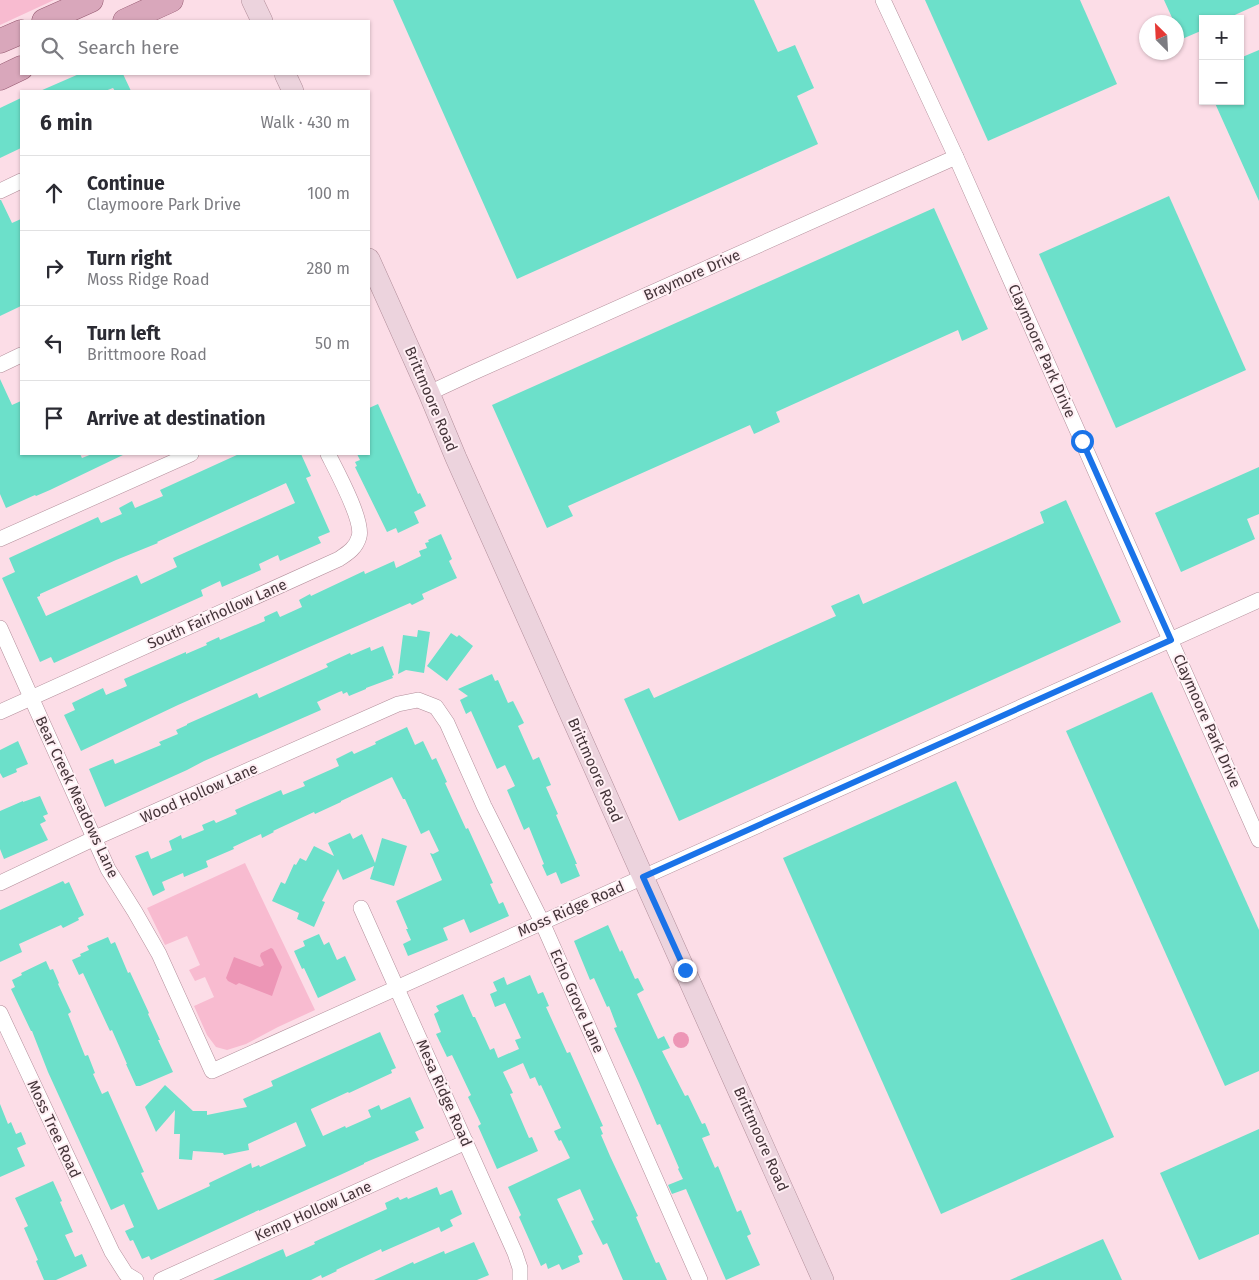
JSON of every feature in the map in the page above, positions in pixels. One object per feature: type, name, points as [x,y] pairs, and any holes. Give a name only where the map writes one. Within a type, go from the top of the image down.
[{"type":"main road","points":[[46,20],[91,0]]},
{"type":"main road","points":[[127,20],[171,0]]},
{"type":"main road","points":[[252,0],[262,20]]},
{"type":"main road","points":[[0,41],[20,32]]},
{"type":"main road","points":[[0,78],[20,68]]},
{"type":"main road","points":[[285,75],[293,90]]},
{"type":"main road","name":"Brittmoore Road","points":[[370,260],[456,458],[823,1280]]},
{"type":"street","name":"Claymoore Park Drive","points":[[883,0],[956,157],[1259,840]]},
{"type":"street","name":"Braymore Drive","points":[[429,393],[956,157]]},
{"type":"street","points":[[0,191],[20,182]]},
{"type":"street","points":[[0,365],[20,355]]},
{"type":"street","points":[[0,538],[189,455]]},
{"type":"street","name":"South Fairhollow Lane","points":[[0,712],[339,559],[352,550],[360,536],[359,523],[328,455]]},
{"type":"street","name":"Moss Ridge Road","points":[[212,1070],[1259,600]]},
{"type":"street","name":"Bear Creek Meadows Lane","points":[[0,628],[108,869],[159,954],[212,1070]]},
{"type":"street","name":"Echo Grove Lane","points":[[398,704],[418,700],[436,707],[447,723],[484,806],[542,922],[700,1280]]},
{"type":"street","name":"Wood Hollow Lane","points":[[0,883],[95,838],[398,704]]},
{"type":"street","name":"Mesa Ridge Road","points":[[361,908],[515,1253],[520,1268],[520,1280]]},
{"type":"street","name":"Moss Tree Road","points":[[0,1013],[112,1252],[126,1274],[136,1280]]},
{"type":"street","name":"Kemp Hollow Lane","points":[[161,1280],[466,1142]]},
{"type":"shaded area","points":[[0,0],[54,0],[0,25]]},
{"type":"shaded area","points":[[245,863],[315,1010],[246,1044],[227,1050],[216,1047],[207,1035],[194,1006],[214,997],[205,977],[195,981],[189,970],[200,965],[187,936],[165,945],[147,908]]},
{"type":"shaded area","points":[[271,948],[282,967],[272,996],[239,983],[236,985],[228,981],[226,978],[234,957],[260,967],[264,965],[260,956],[261,953]]},
{"type":"shaded area","points":[[681,1032],[689,1040],[681,1048],[673,1040]]},
{"type":"building","points":[[393,0],[754,0],[778,52],[795,45],[814,88],[797,96],[818,144],[517,279]]},
{"type":"building","points":[[925,0],[1080,0],[1117,84],[988,141]]},
{"type":"building","points":[[1164,0],[1259,0],[1259,4],[1235,15],[1199,15],[1199,32],[1184,38],[1184,15],[1171,15]]},
{"type":"building","points":[[1259,50],[1259,201],[1216,105],[1244,105],[1244,56]]},
{"type":"building","points":[[77,75],[123,75],[131,90],[114,90],[113,88],[108,90],[42,90]]},
{"type":"building","points":[[20,98],[20,148],[0,158],[0,108]]},
{"type":"building","points":[[1169,196],[1246,370],[1116,428],[1039,254]]},
{"type":"building","points":[[1,200],[12,223],[20,219],[20,306],[0,316]]},
{"type":"building","points":[[934,208],[988,329],[962,341],[958,330],[776,412],[780,422],[754,434],[750,425],[568,506],[573,516],[547,528],[492,405]]},
{"type":"building","points":[[0,379],[12,405],[20,401],[20,455],[80,455],[82,458],[90,455],[123,455],[50,490],[6,508],[0,494]]},
{"type":"building","points":[[378,404],[418,494],[420,493],[426,506],[414,512],[419,523],[398,533],[396,528],[387,532],[355,467],[357,466],[355,462],[360,460],[358,455],[370,455],[370,408]]},
{"type":"building","points":[[237,455],[301,455],[311,476],[306,478],[330,532],[318,537],[321,543],[280,561],[278,555],[259,564],[261,570],[222,587],[220,581],[201,590],[203,596],[54,663],[51,657],[40,662],[2,578],[15,572],[9,558],[98,517],[101,523],[122,514],[119,508],[132,501],[135,508],[163,496],[160,490]],"holes":[[[286,483],[295,503],[173,558],[177,567],[141,584],[137,575],[46,616],[37,597]]]},
{"type":"building","points":[[1259,467],[1259,514],[1247,519],[1255,539],[1181,572],[1155,513]]},
{"type":"building","points":[[1066,500],[1121,622],[679,821],[624,699],[649,688],[654,698],[836,616],[831,606],[859,594],[863,604],[1044,523],[1040,512]]},
{"type":"building","points":[[441,534],[452,559],[449,561],[457,578],[422,594],[424,599],[412,605],[410,603],[178,705],[81,751],[64,715],[75,710],[72,703],[103,688],[106,695],[127,686],[124,679],[207,645],[206,643],[219,637],[220,640],[265,621],[264,617],[277,611],[280,617],[302,607],[299,600],[364,571],[365,574],[394,561],[396,568],[421,556],[419,551],[427,548],[425,543]]},
{"type":"building","points":[[418,630],[430,632],[424,673],[406,670],[398,674],[403,635],[417,637]]},
{"type":"building","points":[[451,633],[457,637],[459,635],[473,646],[447,681],[427,666]]},
{"type":"building","points":[[383,646],[394,675],[392,676],[393,678],[349,696],[347,692],[343,694],[342,691],[339,692],[317,702],[321,710],[105,807],[89,769],[113,759],[115,764],[161,745],[159,742],[178,734],[176,730],[187,724],[257,693],[259,698],[328,667],[326,664],[350,653],[351,655],[370,647],[371,651]]},
{"type":"building","points":[[492,674],[495,681],[498,680],[508,703],[513,701],[524,723],[518,726],[533,760],[539,757],[551,785],[546,787],[577,864],[575,864],[580,876],[561,884],[556,872],[547,876],[529,827],[524,830],[507,790],[515,786],[505,765],[497,769],[471,711],[466,714],[460,700],[468,696],[458,689]]},
{"type":"building","points":[[1152,692],[1259,930],[1259,1071],[1225,1086],[1066,731]]},
{"type":"building","points":[[407,727],[415,745],[423,741],[432,760],[436,758],[447,782],[445,783],[493,883],[490,884],[499,904],[503,902],[509,916],[470,933],[464,919],[443,928],[448,940],[408,956],[403,944],[411,940],[396,901],[442,880],[430,853],[433,854],[439,851],[429,830],[421,834],[405,799],[403,799],[392,777],[315,814],[314,812],[273,831],[262,838],[261,834],[233,847],[234,849],[206,861],[208,867],[184,877],[183,873],[162,882],[165,890],[153,896],[135,856],[148,851],[151,859],[172,850],[169,841],[181,835],[182,839],[204,830],[202,825],[214,820],[216,823],[237,814],[235,810],[281,790],[283,795],[305,786],[303,782],[339,766],[336,759],[352,751],[354,754]]},
{"type":"building","points":[[18,741],[28,764],[16,769],[17,772],[3,778],[0,773],[0,750]]},
{"type":"building","points":[[956,781],[1114,1137],[941,1214],[783,858]]},
{"type":"building","points":[[40,796],[48,814],[43,816],[46,821],[40,824],[48,840],[4,859],[0,849],[0,811]]},
{"type":"building","points":[[350,833],[353,839],[362,834],[375,863],[382,838],[407,846],[394,886],[370,879],[374,866],[343,880],[338,869],[322,901],[325,902],[314,927],[297,919],[299,913],[272,901],[281,882],[285,884],[294,864],[296,865],[300,858],[306,861],[314,846],[334,856],[328,843]]},
{"type":"building","points":[[63,881],[65,884],[69,882],[84,915],[78,918],[79,920],[63,928],[61,925],[19,944],[22,952],[0,962],[0,910]]},
{"type":"building","points":[[608,925],[620,952],[622,950],[635,979],[638,978],[644,990],[637,994],[658,1039],[664,1036],[670,1048],[662,1051],[685,1096],[688,1095],[702,1124],[705,1123],[710,1135],[702,1138],[715,1168],[718,1166],[737,1212],[741,1210],[751,1234],[747,1236],[760,1265],[726,1280],[686,1189],[672,1194],[668,1185],[683,1179],[679,1168],[660,1124],[657,1125],[614,1028],[617,1027],[609,1006],[607,1007],[594,978],[590,980],[574,941]]},
{"type":"building","points":[[319,934],[324,945],[329,942],[337,960],[345,956],[356,980],[318,998],[294,951],[305,946],[303,941]]},
{"type":"building","points":[[108,937],[111,944],[115,942],[128,973],[130,972],[173,1072],[140,1086],[136,1086],[112,1030],[110,1031],[83,973],[79,975],[72,960],[89,950],[87,946]]},
{"type":"building","points":[[46,961],[50,970],[53,969],[59,983],[71,1012],[68,1014],[85,1056],[88,1055],[95,1073],[93,1074],[102,1094],[108,1091],[144,1172],[141,1173],[158,1210],[210,1186],[209,1183],[251,1163],[252,1168],[259,1165],[260,1167],[306,1146],[296,1122],[248,1144],[249,1150],[224,1155],[223,1153],[193,1151],[192,1160],[179,1159],[180,1134],[174,1134],[175,1110],[156,1132],[145,1107],[165,1085],[193,1111],[207,1111],[207,1115],[247,1107],[243,1099],[273,1086],[271,1081],[380,1032],[396,1068],[391,1070],[392,1073],[311,1110],[323,1136],[371,1117],[368,1110],[379,1105],[381,1110],[410,1097],[424,1128],[415,1132],[419,1140],[151,1260],[149,1256],[142,1259],[133,1240],[130,1241],[125,1231],[134,1227],[124,1204],[111,1210],[48,1072],[32,1031],[11,989],[15,987],[12,980],[22,975],[21,973]]},
{"type":"building","points":[[530,975],[538,994],[543,992],[549,1006],[546,1007],[567,1053],[570,1052],[603,1126],[600,1127],[603,1134],[601,1135],[638,1216],[636,1217],[656,1263],[659,1262],[667,1280],[623,1280],[607,1243],[603,1245],[591,1221],[594,1220],[580,1189],[557,1199],[583,1254],[578,1256],[580,1262],[562,1270],[559,1264],[548,1269],[546,1263],[541,1266],[508,1187],[570,1158],[554,1131],[561,1128],[541,1085],[539,1086],[535,1077],[530,1079],[523,1063],[503,1072],[513,1093],[510,1094],[529,1138],[532,1137],[538,1151],[497,1169],[478,1126],[481,1124],[468,1097],[471,1095],[452,1055],[447,1057],[436,1034],[441,1032],[434,1014],[439,1011],[436,1006],[463,994],[490,1050],[494,1048],[498,1058],[519,1049],[515,1040],[521,1038],[505,1003],[495,1007],[490,994],[497,991],[493,982],[504,977],[507,985]]},
{"type":"building","points":[[0,1104],[8,1124],[11,1122],[16,1134],[21,1132],[26,1144],[17,1148],[25,1166],[0,1177]]},
{"type":"building","points":[[1259,1129],[1259,1234],[1199,1260],[1160,1173]]},
{"type":"building","points":[[53,1181],[73,1232],[65,1235],[75,1257],[82,1254],[87,1266],[56,1280],[44,1280],[36,1261],[38,1260],[24,1228],[28,1226],[15,1198]]},
{"type":"building","points":[[437,1187],[440,1195],[452,1190],[462,1214],[450,1220],[453,1226],[441,1232],[439,1227],[382,1252],[381,1249],[322,1278],[321,1275],[311,1280],[213,1280],[283,1249],[286,1257],[315,1244],[314,1242],[387,1209],[385,1203],[398,1197],[400,1200],[407,1197],[408,1199]]},
{"type":"building","points":[[1103,1239],[1122,1280],[1010,1280]]},
{"type":"building","points":[[474,1242],[489,1275],[477,1280],[374,1280],[413,1262],[414,1264],[444,1251],[445,1254]]},
{"type":"route","points":[[685,970],[643,877],[1171,640],[1082,441]]}]
